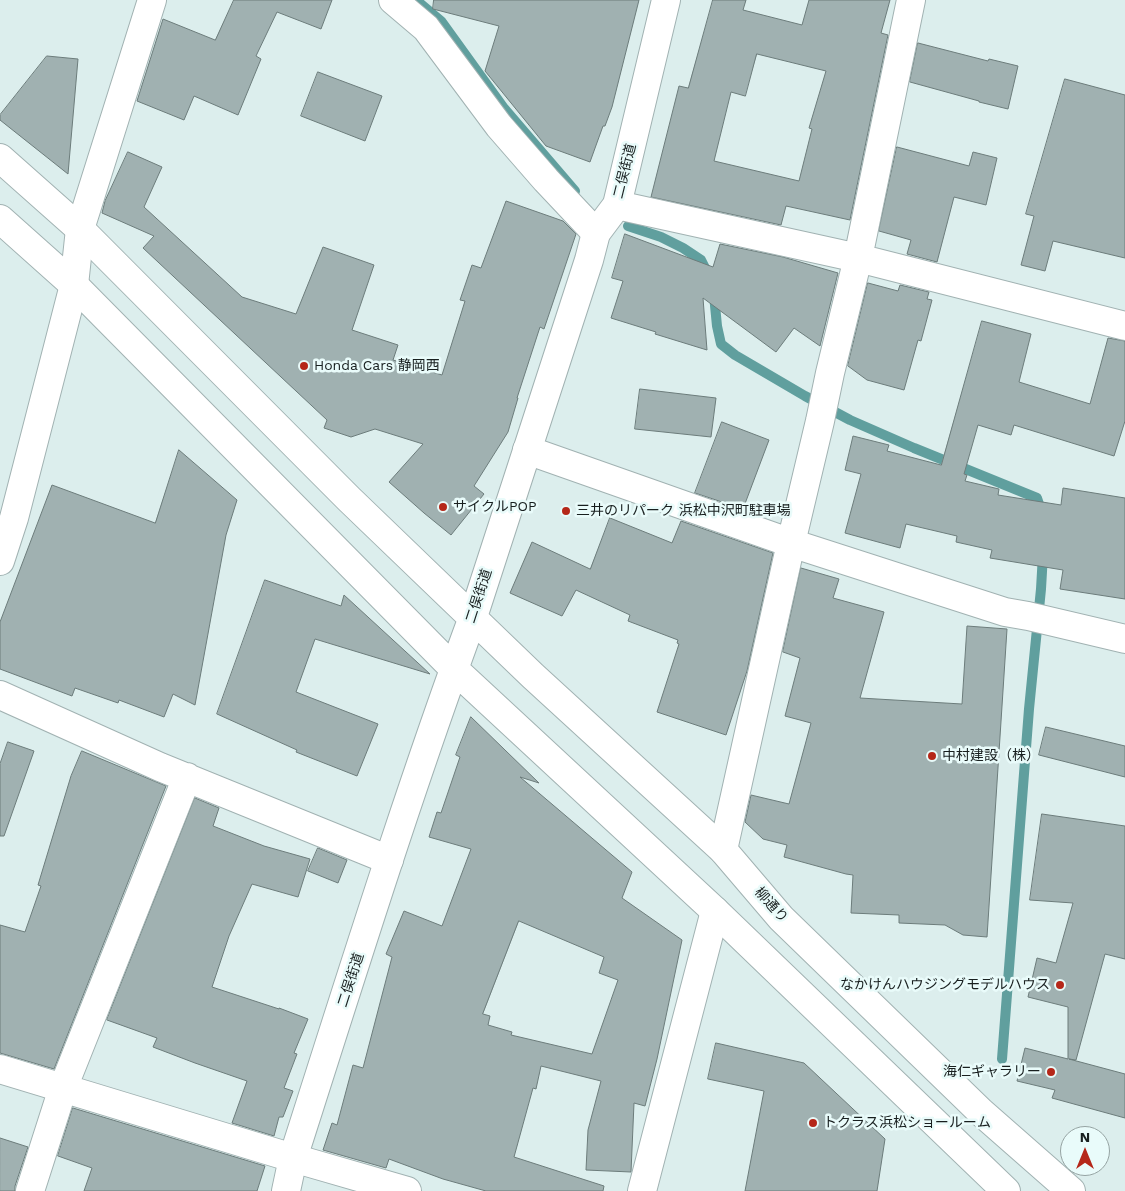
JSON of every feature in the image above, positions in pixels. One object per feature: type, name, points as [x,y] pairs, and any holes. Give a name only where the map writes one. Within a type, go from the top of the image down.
[{"type":"street","points":[[0,562],[14,518],[74,285],[80,229],[152,0]]},
{"type":"street","points":[[392,0],[426,28],[499,126],[596,233]]},
{"type":"street","name":"二俣街道","points":[[286,1191],[293,1158],[389,860],[473,617],[596,233],[617,205],[666,0]]},
{"type":"street","points":[[723,850],[791,543],[858,258],[911,0]]},
{"type":"street","name":"柳通り","points":[[0,158],[80,229],[349,499],[541,683],[723,850],[781,918],[981,1112],[1071,1191]]},
{"type":"street","points":[[617,205],[858,258],[1125,326]]},
{"type":"street","points":[[0,219],[74,285],[454,669],[715,911],[1006,1191]]},
{"type":"street","points":[[527,450],[791,543],[1005,612],[1125,639]]},
{"type":"street","points":[[0,696],[151,763],[389,860]]},
{"type":"street","points":[[30,1191],[63,1088],[186,777]]},
{"type":"street","points":[[642,1191],[715,911]]},
{"type":"street","points":[[0,1069],[407,1191]]},
{"type":"building","points":[[234,0],[332,0],[321,29],[277,12],[256,56],[261,59],[238,115],[194,96],[184,120],[137,101],[163,19],[215,40]]},
{"type":"building","points":[[434,0],[639,0],[612,107],[590,162],[546,146],[485,71],[499,26],[433,9]]},
{"type":"building","points":[[713,0],[746,0],[743,10],[802,25],[809,0],[890,0],[881,33],[888,35],[850,220],[786,206],[781,225],[651,197],[679,86],[688,88]],"holes":[[[757,54],[826,71],[809,128],[812,129],[799,181],[714,161],[731,92],[745,96]]]},
{"type":"building","points":[[918,43],[988,61],[989,59],[1018,66],[1008,109],[910,82]]},
{"type":"building","points":[[47,56],[78,59],[68,174],[0,120],[0,115]]},
{"type":"building","points":[[318,72],[382,96],[365,141],[301,116]]},
{"type":"building","points":[[1065,79],[1125,95],[1125,258],[1053,241],[1045,271],[1021,265],[1034,216],[1026,214]]},
{"type":"building","points":[[897,147],[969,166],[973,152],[997,158],[986,205],[954,197],[937,262],[907,254],[911,240],[879,231]]},
{"type":"building","points":[[128,152],[162,167],[144,207],[242,297],[296,314],[323,247],[374,265],[352,330],[398,345],[393,360],[442,375],[465,301],[460,300],[472,265],[481,268],[506,201],[563,221],[576,234],[544,329],[540,327],[508,432],[474,486],[484,494],[451,535],[389,482],[423,444],[375,429],[351,437],[324,428],[327,420],[143,248],[154,236],[102,213],[105,201]]},
{"type":"building","points":[[625,234],[713,267],[720,244],[783,257],[838,273],[820,346],[794,328],[776,352],[703,298],[707,350],[611,318],[623,281],[612,278]]},
{"type":"building","points":[[868,283],[898,291],[900,285],[929,292],[927,299],[932,300],[921,341],[918,340],[904,390],[867,380],[848,366]]},
{"type":"building","points":[[982,321],[1031,334],[1019,382],[1090,404],[1108,338],[1125,341],[1125,421],[1114,456],[1014,425],[1011,435],[978,425],[964,474],[967,475],[965,481],[999,489],[998,495],[1061,505],[1063,488],[1125,498],[1125,599],[1060,589],[1063,570],[990,558],[992,550],[956,542],[957,536],[906,524],[900,548],[845,533],[861,474],[845,470],[853,436],[889,445],[887,451],[941,465]]},
{"type":"building","points":[[640,389],[716,398],[711,437],[635,429]]},
{"type":"building","points":[[722,422],[769,440],[743,509],[695,493]]},
{"type":"building","points":[[179,450],[237,500],[226,535],[195,705],[173,694],[164,717],[119,700],[118,703],[75,688],[72,696],[0,669],[0,622],[52,485],[155,523]]},
{"type":"building","points":[[610,518],[672,543],[681,521],[773,553],[747,671],[726,735],[657,712],[679,644],[677,643],[678,640],[628,621],[630,615],[576,590],[562,616],[510,593],[532,542],[590,569]]},
{"type":"building","points":[[801,568],[839,579],[833,598],[884,612],[860,698],[962,704],[967,626],[1007,629],[987,937],[963,935],[945,925],[899,923],[899,915],[851,913],[853,875],[784,857],[787,845],[763,839],[745,822],[751,795],[789,804],[811,723],[785,716],[800,658],[783,652]]},
{"type":"building","points":[[265,580],[341,606],[344,595],[430,674],[315,639],[296,692],[378,724],[357,776],[296,752],[297,750],[217,714]]},
{"type":"building","points":[[471,717],[539,783],[520,777],[632,872],[622,898],[682,940],[645,1106],[634,1103],[631,1172],[586,1170],[588,1130],[601,1081],[541,1066],[536,1089],[533,1088],[514,1157],[604,1186],[603,1191],[486,1191],[443,1179],[389,1159],[386,1168],[323,1150],[332,1123],[337,1125],[353,1065],[363,1068],[392,957],[386,954],[404,911],[442,926],[471,849],[429,837],[437,812],[441,813],[460,757],[456,755]],"holes":[[[519,921],[604,957],[599,973],[618,980],[592,1054],[511,1035],[512,1032],[488,1025],[490,1016],[483,1014]]]},
{"type":"building","points":[[1046,727],[1125,746],[1125,777],[1039,755]]},
{"type":"building","points":[[8,742],[34,751],[4,836],[0,836],[0,764]]},
{"type":"building","points":[[82,751],[166,786],[54,1069],[0,1053],[0,925],[25,932],[41,886],[38,885],[71,776]]},
{"type":"building","points":[[195,798],[219,808],[213,826],[264,846],[310,859],[298,897],[252,884],[229,936],[212,987],[308,1019],[294,1053],[297,1054],[284,1088],[293,1091],[283,1117],[279,1117],[274,1136],[232,1123],[247,1081],[153,1047],[157,1038],[107,1020]]},
{"type":"building","points":[[1042,814],[1125,826],[1125,959],[1105,954],[1076,1060],[1069,1059],[1125,1074],[1125,1118],[1052,1098],[1055,1090],[1017,1081],[1025,1048],[1068,1059],[1068,1007],[1028,997],[1037,958],[1056,963],[1073,903],[1030,900]]},
{"type":"building","points":[[318,848],[347,860],[338,883],[308,871]]},
{"type":"building","name":"トクラス浜松ショールーム","points":[[716,1043],[804,1063],[885,1139],[877,1191],[745,1191],[764,1091],[708,1079]]},
{"type":"building","points":[[73,1108],[265,1166],[257,1191],[84,1191],[92,1168],[58,1156]]},
{"type":"building","points":[[0,1138],[28,1147],[15,1191],[0,1191]]},
{"type":"waterway","points":[[416,0],[441,21],[503,107],[575,191]]},
{"type":"waterway","points":[[628,226],[661,237],[683,248],[701,260],[708,274]]},
{"type":"waterway","points":[[714,295],[721,344],[735,355],[850,420],[1037,498],[1042,513]]},
{"type":"waterway","points":[[1002,1059],[1043,554]]},
{"type":"place","name":"Honda Cars 静岡西","points":[[304,366]]},
{"type":"place","name":"サイクルPOP","points":[[443,507]]},
{"type":"place","name":"三井のリパーク 浜松中沢町駐車場","points":[[566,511]]},
{"type":"place","name":"中村建設（株）","points":[[932,756]]},
{"type":"place","name":"なかけんハウジングモデルハウス","points":[[1060,985]]},
{"type":"place","name":"海仁ギャラリー","points":[[1051,1072]]},
{"type":"place","name":"トクラス浜松ショールーム","points":[[813,1123]]}]
